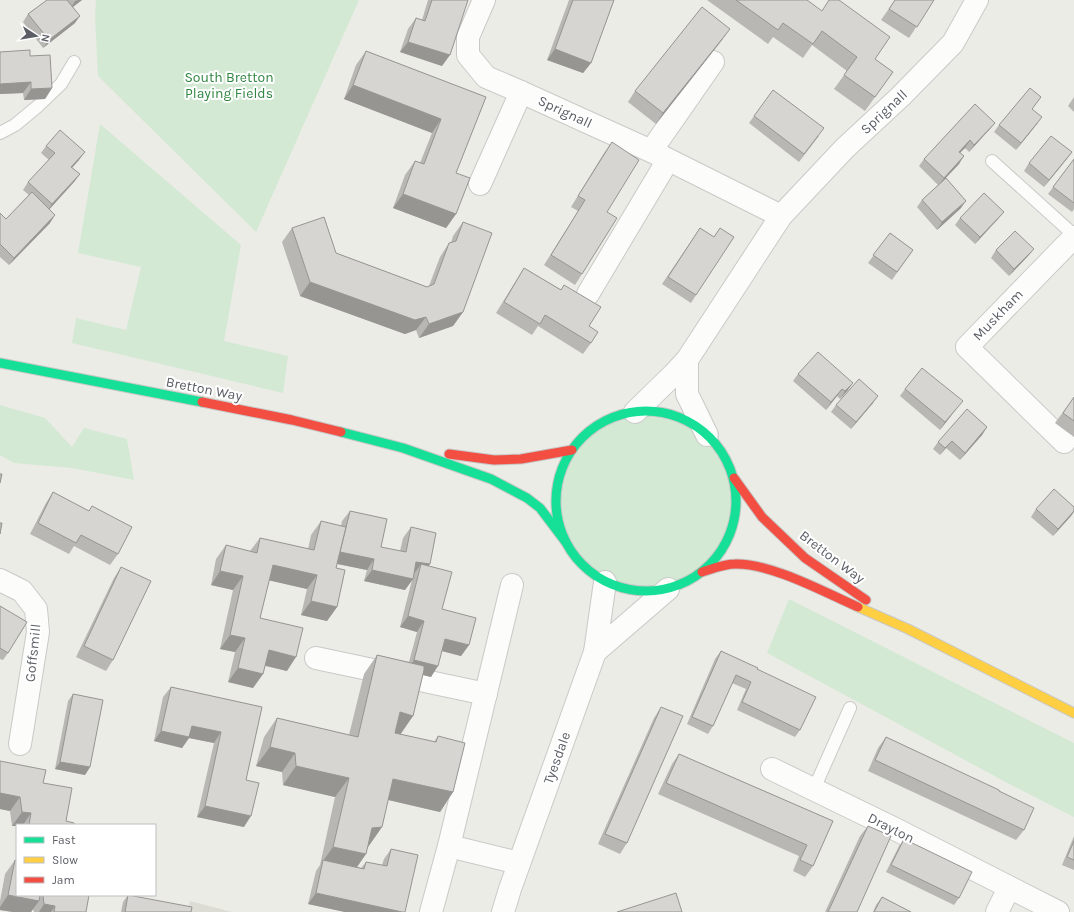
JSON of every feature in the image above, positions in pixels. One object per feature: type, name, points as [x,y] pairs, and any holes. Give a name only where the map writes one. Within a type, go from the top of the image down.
[{"type":"street","name":"Sprignall","points":[[484,0],[468,37],[468,55],[486,77],[660,156],[781,216]]},
{"type":"street","name":"Sprignall","points":[[635,412],[687,360],[781,216],[845,148],[900,97],[953,43],[977,0]]},
{"type":"street","points":[[588,294],[660,156],[713,62]]},
{"type":"street","name":"Sprignall","points":[[480,184],[521,92]]},
{"type":"street","name":"Muskham","points":[[1064,442],[967,347],[1074,236]]},
{"type":"street","points":[[687,360],[687,394],[707,435],[723,454],[733,478],[736,504],[732,529],[720,553],[702,572]]},
{"type":"street","name":"Bretton Way","points":[[0,363],[292,420],[403,448],[491,479],[527,498],[540,508],[582,565],[605,582],[626,589],[647,592],[668,589],[686,582],[702,572],[733,564],[754,565],[797,580],[908,630],[1074,713]]},
{"type":"street","points":[[565,541],[558,518],[556,495],[561,471],[572,450],[589,432],[610,418],[635,412],[661,412],[686,420],[707,435]]},
{"type":"street","name":"Bretton Way","points":[[403,448],[494,460],[521,459],[572,450]]},
{"type":"street","name":"Bretton Way","points":[[733,478],[762,517],[805,558],[908,630]]},
{"type":"street","name":"Goffsmill","points":[[0,580],[22,591],[36,609],[38,632],[20,744]]},
{"type":"street","name":"Tyesdale","points":[[503,912],[519,863],[596,652],[605,582]]},
{"type":"street","points":[[431,912],[449,846],[512,585]]},
{"type":"street","name":"Tyesdale","points":[[596,652],[668,589]]},
{"type":"street","points":[[316,658],[486,694]]},
{"type":"street","name":"Drayton","points":[[772,769],[1058,912]]},
{"type":"street","points":[[449,846],[519,863]]},
{"type":"street","points":[[997,912],[1009,888]]},
{"type":"lane","points":[[0,133],[15,125],[61,84],[74,62]]},
{"type":"lane","points":[[992,161],[1074,236]]},
{"type":"lane","points":[[814,789],[850,708]]},
{"type":"shaded area","points":[[190,901],[232,912],[188,912]]},
{"type":"green space","name":"South Bretton Playing Fields","points":[[96,0],[359,0],[256,232],[98,76],[95,16]]},
{"type":"green space","points":[[100,124],[241,245],[224,341],[288,356],[283,393],[72,343],[76,318],[126,330],[141,267],[78,253]]},
{"type":"green space","points":[[0,405],[45,418],[72,447],[84,428],[127,439],[134,480],[72,468],[14,463],[0,455]]},
{"type":"green space","points":[[646,411],[663,413],[680,418],[696,426],[715,444],[721,451],[732,475],[736,501],[734,518],[729,535],[721,551],[703,570],[696,576],[672,587],[646,591],[629,589],[612,584],[596,576],[577,558],[571,551],[560,527],[556,501],[558,484],[563,467],[571,451],[589,432],[596,426],[620,415]]},
{"type":"green space","points":[[789,599],[1074,743],[1074,817],[1013,786],[767,653]]},
{"type":"building","points":[[47,0],[67,0],[80,16],[49,40],[28,14]]},
{"type":"building","points":[[432,0],[468,0],[450,55],[408,42],[416,18],[425,21]]},
{"type":"building","points":[[573,0],[614,0],[591,63],[555,49]]},
{"type":"building","points":[[736,0],[807,0],[822,11],[829,0],[839,0],[890,37],[875,59],[893,72],[875,97],[844,75],[857,57],[822,31],[813,44],[783,23],[778,30]]},
{"type":"building","points":[[895,0],[934,0],[917,27],[889,9]]},
{"type":"building","points":[[702,7],[730,29],[663,113],[635,91]]},
{"type":"building","points":[[30,50],[30,56],[50,55],[52,88],[31,89],[31,82],[0,84],[0,52]]},
{"type":"building","points":[[366,51],[486,97],[456,173],[470,178],[456,214],[403,194],[415,161],[424,164],[441,119],[353,85]]},
{"type":"building","points":[[1030,88],[1041,97],[1032,109],[1042,117],[1021,143],[999,125]]},
{"type":"building","points":[[773,90],[824,128],[804,154],[754,116]]},
{"type":"building","points":[[975,104],[995,123],[974,145],[970,140],[959,152],[964,156],[944,178],[924,159]]},
{"type":"building","points":[[60,130],[85,152],[71,167],[80,174],[52,204],[28,182],[55,153],[46,146]]},
{"type":"building","points":[[1051,136],[1072,152],[1049,180],[1029,163]]},
{"type":"building","points":[[612,142],[639,160],[607,212],[617,218],[582,274],[551,255],[585,200],[578,196]]},
{"type":"building","points":[[1074,159],[1074,203],[1053,187]]},
{"type":"building","points":[[946,178],[966,201],[942,222],[922,200]]},
{"type":"building","points":[[32,192],[55,215],[14,258],[0,244],[0,213],[6,219]]},
{"type":"building","points":[[984,193],[1004,212],[980,237],[960,218]]},
{"type":"building","points":[[324,217],[336,253],[427,287],[434,284],[449,243],[456,241],[463,222],[492,233],[463,312],[429,324],[426,317],[415,320],[310,282],[292,228]]},
{"type":"building","points":[[700,228],[714,237],[720,228],[734,237],[696,295],[668,277]]},
{"type":"building","points":[[1015,231],[1034,249],[1014,269],[996,250]]},
{"type":"building","points":[[890,233],[913,250],[897,272],[873,255]]},
{"type":"building","points":[[524,268],[561,290],[564,285],[601,307],[589,326],[598,332],[591,343],[545,315],[540,324],[504,302]]},
{"type":"building","points":[[818,352],[853,383],[845,391],[842,389],[831,402],[798,374]]},
{"type":"building","points":[[922,368],[963,401],[945,422],[905,389]]},
{"type":"building","points":[[859,379],[878,396],[856,422],[836,405]]},
{"type":"building","points":[[1074,397],[1074,421],[1063,413]]},
{"type":"building","points":[[967,409],[987,427],[965,453],[952,441],[945,448],[938,442]]},
{"type":"building","points":[[1054,489],[1074,507],[1074,511],[1058,529],[1036,509]]},
{"type":"building","points":[[53,492],[89,511],[92,506],[132,527],[118,554],[81,535],[76,543],[38,523]]},
{"type":"building","points":[[350,511],[387,519],[381,547],[406,552],[411,527],[436,533],[430,564],[416,562],[413,579],[372,570],[374,559],[340,552]]},
{"type":"building","points":[[321,521],[346,527],[336,568],[345,570],[337,607],[311,601],[317,575],[273,565],[260,618],[303,628],[296,657],[269,650],[263,674],[238,668],[245,638],[230,635],[243,576],[220,571],[226,545],[257,553],[260,538],[314,550]]},
{"type":"building","points":[[0,523],[2,523],[0,534]]},
{"type":"building","points":[[421,564],[452,572],[442,609],[476,618],[469,645],[445,639],[438,666],[414,660],[424,621],[408,616]]},
{"type":"building","points":[[121,567],[151,581],[113,660],[84,646]]},
{"type":"building","points":[[0,606],[27,622],[8,653],[0,648]]},
{"type":"building","points":[[721,651],[816,697],[800,730],[742,702],[751,682],[736,675],[713,726],[692,717]]},
{"type":"building","points":[[377,655],[424,666],[413,716],[400,712],[395,733],[436,742],[438,736],[465,743],[453,792],[393,779],[382,827],[372,828],[366,854],[333,847],[349,778],[296,766],[295,753],[270,747],[277,718],[358,737]]},
{"type":"building","points":[[171,687],[262,707],[246,780],[259,783],[251,816],[205,806],[221,732],[192,726],[189,737],[161,731]]},
{"type":"building","points":[[73,694],[103,700],[90,767],[60,762]]},
{"type":"building","points":[[661,707],[683,716],[627,843],[605,834]]},
{"type":"building","points":[[886,737],[1034,808],[1024,830],[875,760]]},
{"type":"building","points":[[679,754],[833,821],[813,866],[800,860],[807,845],[666,783]]},
{"type":"building","points":[[0,761],[46,770],[43,783],[72,788],[66,821],[74,824],[29,824],[31,813],[22,812],[20,797],[0,793]]},
{"type":"building","points":[[868,826],[891,836],[857,912],[828,912]]},
{"type":"building","points":[[904,839],[972,872],[959,898],[891,865]]},
{"type":"building","points":[[1074,841],[1074,860],[1067,857]]},
{"type":"building","points":[[391,849],[418,855],[405,912],[316,893],[323,860],[364,869],[366,862],[387,866]]},
{"type":"building","points":[[15,860],[16,896],[40,896],[39,901],[8,895]]},
{"type":"building","points":[[676,893],[682,912],[617,912]]},
{"type":"building","points":[[43,896],[89,896],[86,912],[54,912],[55,906],[44,904]]},
{"type":"building","points":[[128,896],[192,907],[191,912],[125,912]]},
{"type":"building","points":[[882,897],[911,912],[874,912]]},
{"type":"traffic: fast","points":[[0,363],[202,402]]},
{"type":"traffic: fast","points":[[646,411],[663,413],[680,418],[696,426],[715,444],[721,451],[732,475],[736,501],[734,518],[729,535],[721,551],[703,570],[696,576],[672,587],[646,591],[629,589],[612,584],[596,576],[577,558],[571,551],[560,527],[556,501],[558,484],[563,467],[571,451],[589,432],[596,426],[620,415],[646,411]]},
{"type":"traffic: fast","points":[[341,432],[403,448],[491,479],[527,498],[540,508],[565,541]]},
{"type":"traffic: slow","points":[[858,607],[908,629],[1074,713]]},
{"type":"traffic: jam","points":[[202,402],[292,420],[341,432]]},
{"type":"traffic: jam","points":[[449,454],[494,460],[521,459],[572,450]]},
{"type":"traffic: jam","points":[[734,478],[762,517],[805,558],[866,600]]},
{"type":"traffic: jam","points":[[702,572],[731,564],[765,568],[781,573],[858,607]]}]
